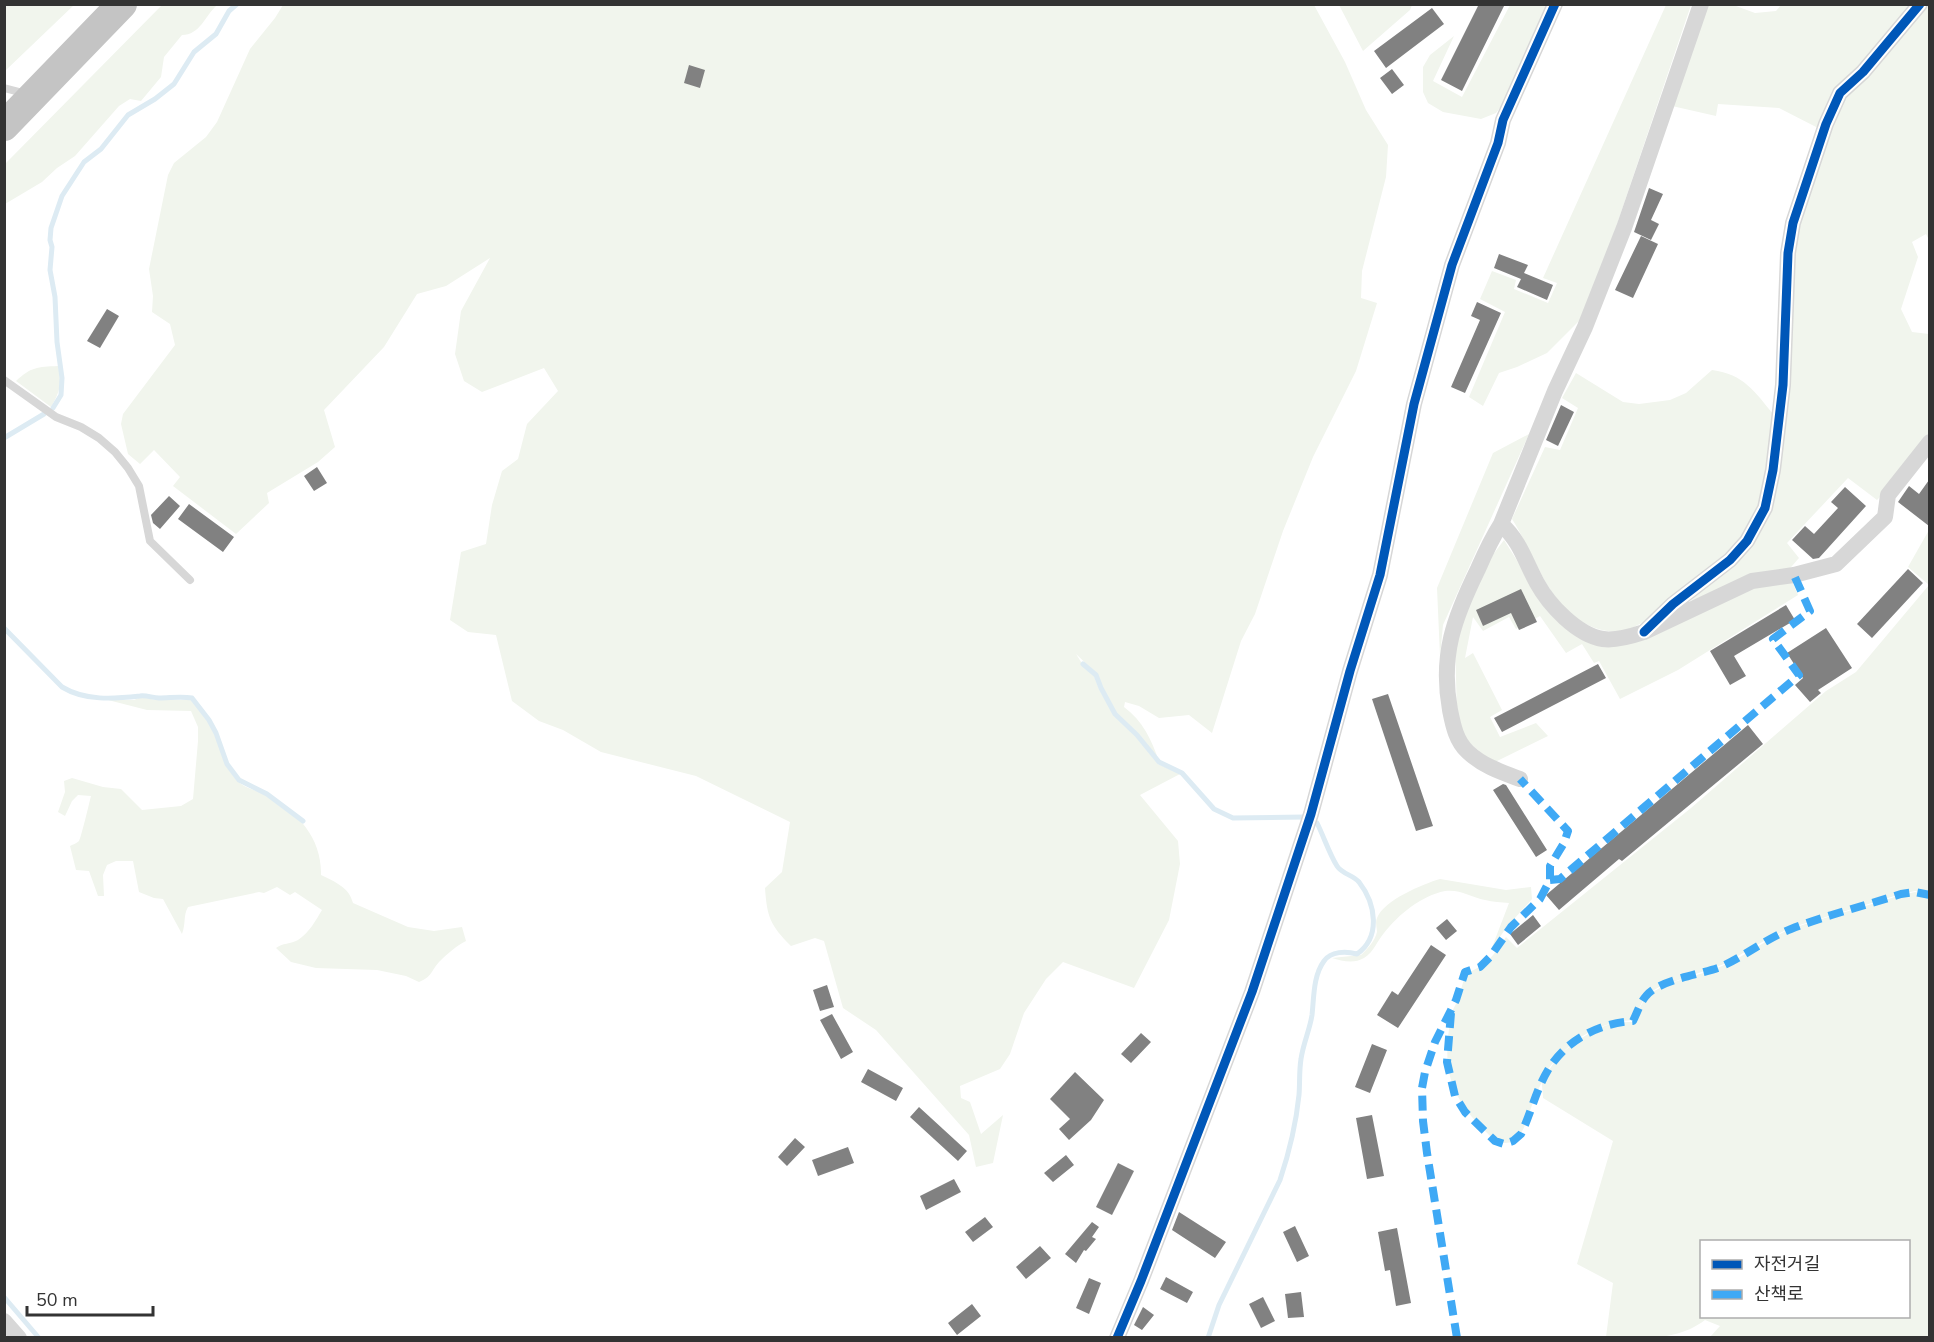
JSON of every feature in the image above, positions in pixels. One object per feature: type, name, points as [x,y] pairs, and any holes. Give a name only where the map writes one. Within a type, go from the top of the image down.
[{"type":"highway","points":[[4,126],[122,4]]},
{"type":"street","points":[[1119,1336],[1252,992],[1311,814],[1350,671],[1380,575],[1414,404],[1452,265],[1498,143],[1503,120],[1555,4]]},
{"type":"street","points":[[1520,779],[1483,764],[1466,750],[1454,728],[1448,698],[1448,646],[1451,630],[1464,596],[1501,524],[1555,391],[1585,327],[1619,239],[1701,4]]},
{"type":"street","points":[[1644,632],[1673,604],[1730,560],[1747,541],[1765,508],[1773,470],[1783,386],[1788,254],[1793,223],[1826,124],[1840,93],[1863,72],[1920,4]]},
{"type":"street","points":[[1501,524],[1514,536],[1539,586],[1558,611],[1576,627],[1603,639],[1628,638],[1752,581],[1794,575],[1836,564],[1885,518],[1888,495],[1929,442]]},
{"type":"street","points":[[4,1321],[19,1338]]},
{"type":"lane","points":[[4,88],[33,96]]},
{"type":"lane","points":[[4,380],[56,417],[81,427],[99,438],[115,452],[139,486],[150,541],[190,580]]},
{"type":"shaded area","points":[[5,4],[74,4],[74,5],[5,71]]},
{"type":"shaded area","points":[[162,5],[217,5],[198,28],[182,35],[164,57],[161,77],[141,101],[130,99],[119,106],[75,156],[42,182],[5,204],[5,164]]},
{"type":"shaded area","points":[[283,5],[1314,5],[1345,62],[1366,110],[1388,145],[1386,177],[1362,271],[1361,298],[1377,303],[1356,371],[1313,457],[1283,531],[1255,614],[1241,641],[1212,733],[1189,715],[1159,718],[1139,706],[1125,702],[1124,707],[1146,731],[1159,761],[1138,734],[1116,713],[1097,674],[1076,654],[1094,676],[1114,715],[1136,736],[1158,764],[1180,774],[1140,795],[1178,841],[1180,864],[1169,920],[1134,988],[1063,962],[1046,979],[1024,1013],[1010,1054],[1000,1069],[960,1086],[961,1098],[970,1102],[981,1134],[1003,1115],[993,1163],[976,1167],[969,1135],[876,1030],[843,1008],[824,941],[815,938],[791,946],[774,926],[767,906],[765,888],[782,872],[790,822],[696,776],[601,752],[563,730],[539,721],[512,701],[496,635],[468,632],[450,620],[461,552],[486,544],[492,505],[502,471],[518,459],[527,424],[558,391],[544,368],[482,392],[464,381],[455,354],[461,311],[490,258],[446,286],[417,294],[384,347],[324,410],[335,447],[318,462],[267,493],[269,503],[236,534],[173,486],[180,477],[154,450],[140,464],[128,454],[121,424],[123,414],[175,345],[170,324],[152,312],[153,296],[149,269],[168,175],[174,163],[206,137],[217,122],[250,49]]},
{"type":"shaded area","points":[[1339,5],[1412,5],[1410,10],[1363,51]]},
{"type":"shaded area","points":[[1510,5],[1547,5],[1503,104],[1496,113],[1481,119],[1443,112],[1428,103],[1423,92],[1423,67],[1430,55],[1454,36],[1433,81],[1462,97]]},
{"type":"shaded area","points":[[1666,5],[1691,5],[1611,242],[1581,319],[1547,353],[1499,373],[1483,406],[1469,397],[1505,312],[1480,299],[1492,271],[1516,280],[1514,289],[1548,303],[1557,283],[1543,278]]},
{"type":"shaded area","points":[[1706,5],[1736,5],[1755,13],[1776,11],[1781,5],[1915,5],[1820,129],[1779,108],[1718,104],[1716,116],[1672,106]]},
{"type":"shaded area","points":[[1925,5],[1929,5],[1929,240],[1926,234],[1912,242],[1918,257],[1901,309],[1912,332],[1929,334],[1929,436],[1893,484],[1877,500],[1848,478],[1787,543],[1799,558],[1785,574],[1680,614],[1768,510],[1791,251],[1837,102]]},
{"type":"shaded area","points":[[58,366],[59,387],[51,407],[16,381],[35,369]]},
{"type":"shaded area","points":[[1712,370],[1733,375],[1748,385],[1774,415],[1761,502],[1737,544],[1643,622],[1620,631],[1595,628],[1579,620],[1555,596],[1512,519],[1545,447],[1560,450],[1578,408],[1562,398],[1576,373],[1623,402],[1639,404],[1670,400],[1686,393]]},
{"type":"shaded area","points":[[1529,434],[1443,625],[1440,656],[1437,588],[1493,453]]},
{"type":"shaded area","points":[[1929,530],[1929,585],[1908,567]]},
{"type":"shaded area","points":[[1504,540],[1537,592],[1605,643],[1755,585],[1792,581],[1798,595],[1678,670],[1620,699],[1599,661],[1594,663],[1582,644],[1566,653],[1540,616],[1516,629],[1509,617],[1483,631],[1473,617],[1465,658],[1473,653],[1502,710],[1490,717],[1500,737],[1536,723],[1548,736],[1493,763],[1465,739],[1457,720],[1455,635],[1492,556]]},
{"type":"shaded area","points":[[1929,585],[1929,894],[1915,891],[1901,894],[1790,928],[1724,964],[1659,987],[1646,995],[1633,1020],[1597,1028],[1569,1046],[1548,1072],[1517,1138],[1505,1143],[1491,1136],[1463,1105],[1451,1079],[1448,1065],[1448,1034],[1451,1016],[1466,973],[1485,963],[1506,937],[1517,948],[1691,808],[1826,691],[1856,672]]},
{"type":"shaded area","points":[[141,697],[156,700],[191,700],[212,727],[227,764],[236,779],[243,785],[279,803],[299,819],[318,850],[321,875],[345,889],[353,903],[408,927],[434,931],[462,927],[466,941],[448,953],[429,976],[419,982],[406,976],[377,970],[316,968],[291,962],[276,948],[302,937],[322,910],[295,892],[290,895],[277,887],[264,893],[259,892],[188,907],[182,934],[163,899],[139,892],[133,861],[116,861],[107,865],[103,875],[104,896],[98,896],[89,871],[76,870],[70,846],[79,841],[91,796],[78,795],[72,801],[65,816],[58,812],[65,792],[64,781],[72,778],[103,787],[121,789],[142,810],[181,806],[193,799],[198,727],[191,711],[147,710],[108,700],[134,700]]},
{"type":"shaded area","points":[[1440,879],[1506,890],[1531,887],[1532,899],[1506,928],[1491,950],[1509,903],[1488,901],[1461,892],[1445,891],[1427,897],[1411,907],[1390,926],[1364,958],[1344,961],[1332,958],[1361,955],[1374,939],[1377,932],[1377,918],[1387,905],[1414,889]]},
{"type":"shaded area","points":[[1915,892],[1930,895],[1929,1337],[1710,1337],[1720,1326],[1705,1320],[1694,1327],[1670,1335],[1645,1338],[1606,1337],[1613,1283],[1577,1264],[1613,1141],[1543,1098],[1542,1084],[1545,1074],[1561,1055],[1582,1037],[1615,1023],[1633,1022],[1645,1000],[1658,989],[1722,966],[1791,929],[1901,895]]},
{"type":"building","points":[[1479,4],[1505,4],[1462,91],[1441,80]]},
{"type":"building","points":[[1432,8],[1444,24],[1386,68],[1374,51]]},
{"type":"building","points":[[689,65],[705,70],[700,88],[684,83]]},
{"type":"building","points":[[1392,69],[1404,85],[1392,94],[1380,78]]},
{"type":"building","points":[[1649,188],[1663,194],[1651,220],[1659,224],[1651,240],[1634,232]]},
{"type":"building","points":[[1641,236],[1658,244],[1633,298],[1615,290]]},
{"type":"building","points":[[1499,254],[1528,265],[1524,273],[1553,285],[1547,300],[1517,287],[1521,279],[1494,268]]},
{"type":"building","points":[[1477,302],[1501,313],[1465,393],[1451,387],[1480,320],[1471,316]]},
{"type":"building","points":[[107,309],[119,316],[100,348],[87,341]]},
{"type":"building","points":[[1561,405],[1574,412],[1558,446],[1546,440]]},
{"type":"building","points":[[317,467],[327,483],[314,491],[304,476]]},
{"type":"building","points":[[1929,480],[1929,526],[1898,502],[1909,486],[1919,494]]},
{"type":"building","points":[[1845,487],[1866,506],[1819,558],[1813,559],[1792,540],[1805,526],[1814,534],[1838,508],[1831,502]]},
{"type":"building","points":[[169,496],[180,506],[160,529],[153,523],[151,515]]},
{"type":"building","points":[[189,504],[234,537],[223,552],[178,519]]},
{"type":"building","points":[[1908,569],[1923,583],[1872,638],[1857,624]]},
{"type":"building","points":[[1521,589],[1537,622],[1519,630],[1511,613],[1483,626],[1476,610]]},
{"type":"building","points":[[1786,605],[1795,620],[1734,656],[1746,676],[1730,685],[1710,651]]},
{"type":"building","points":[[1826,628],[1852,668],[1818,690],[1821,693],[1810,702],[1795,685],[1803,678],[1787,653]]},
{"type":"building","points":[[1598,664],[1606,678],[1502,732],[1494,718]]},
{"type":"building","points":[[1388,694],[1433,826],[1416,831],[1372,699]]},
{"type":"building","points":[[1748,725],[1763,744],[1559,910],[1546,895]]},
{"type":"building","points":[[1503,784],[1506,785],[1547,850],[1536,857],[1493,790]]},
{"type":"building","points":[[1533,915],[1541,926],[1518,945],[1510,934]]},
{"type":"building","points":[[1447,919],[1457,931],[1446,940],[1436,928]]},
{"type":"building","points":[[1431,945],[1446,955],[1398,1028],[1377,1015],[1392,991],[1398,995]]},
{"type":"building","points":[[827,985],[834,1007],[820,1011],[813,990]]},
{"type":"building","points":[[832,1014],[853,1052],[841,1059],[820,1020]]},
{"type":"building","points":[[1141,1033],[1151,1042],[1131,1063],[1121,1054]]},
{"type":"building","points":[[1372,1044],[1387,1050],[1370,1093],[1355,1087]]},
{"type":"building","points":[[868,1069],[903,1088],[896,1101],[861,1082]]},
{"type":"building","points":[[1075,1072],[1104,1100],[1091,1120],[1069,1140],[1059,1129],[1070,1119],[1050,1099]]},
{"type":"building","points":[[919,1107],[967,1151],[958,1161],[910,1117]]},
{"type":"building","points":[[1372,1115],[1384,1176],[1367,1179],[1356,1118]]},
{"type":"building","points":[[795,1138],[805,1147],[787,1166],[778,1157]]},
{"type":"building","points":[[848,1147],[854,1163],[818,1176],[812,1160]]},
{"type":"building","points":[[1066,1155],[1074,1165],[1053,1182],[1044,1173]]},
{"type":"building","points":[[1118,1163],[1134,1171],[1112,1215],[1096,1207]]},
{"type":"building","points":[[954,1179],[961,1192],[926,1210],[920,1196]]},
{"type":"building","points":[[1179,1212],[1226,1242],[1215,1258],[1172,1230]]},
{"type":"building","points":[[985,1217],[993,1227],[973,1242],[965,1232]]},
{"type":"building","points":[[1092,1222],[1099,1227],[1092,1237],[1096,1239],[1086,1251],[1084,1250],[1076,1263],[1065,1254]]},
{"type":"building","points":[[1295,1226],[1309,1256],[1297,1262],[1283,1232]]},
{"type":"building","points":[[1397,1228],[1411,1303],[1396,1306],[1390,1270],[1385,1271],[1378,1232]]},
{"type":"building","points":[[1040,1246],[1051,1258],[1026,1279],[1016,1267]]},
{"type":"building","points":[[1166,1277],[1193,1292],[1187,1303],[1160,1289]]},
{"type":"building","points":[[1089,1278],[1101,1283],[1089,1314],[1076,1308]]},
{"type":"building","points":[[1301,1292],[1304,1317],[1288,1318],[1285,1294]]},
{"type":"building","points":[[1263,1297],[1275,1321],[1261,1328],[1249,1304]]},
{"type":"building","points":[[972,1304],[981,1316],[957,1335],[948,1323]]},
{"type":"building","points":[[1143,1307],[1154,1315],[1142,1330],[1134,1325]]},
{"type":"waterway","points":[[53,408],[61,395],[62,378],[57,342],[55,297],[50,270],[52,247],[50,240],[51,228],[62,196],[84,162],[101,149],[128,115],[155,99],[174,84],[194,52],[216,34],[229,11],[237,4]]},
{"type":"waterway","points":[[4,438],[44,414]]},
{"type":"waterway","points":[[4,628],[62,687],[71,692],[100,698],[142,696],[192,698],[209,720],[227,764],[239,780],[267,794],[303,821]]},
{"type":"waterway","points":[[1083,664],[1096,675],[1115,714],[1137,735],[1159,762],[1182,773],[1214,809],[1233,818],[1304,817]]},
{"type":"waterway","points":[[1208,1338],[1219,1305],[1280,1180],[1296,1117],[1301,1059],[1311,1020],[1320,967],[1331,955],[1344,952],[1357,954],[1365,947],[1373,930],[1372,910],[1365,891],[1357,880],[1337,866],[1317,823]]},
{"type":"waterway","points":[[4,1297],[39,1338]]},
{"type":"marked path","points":[[1550,880],[1560,879],[1799,675],[1773,639],[1810,611],[1794,575]]},
{"type":"marked path","points":[[1457,1338],[1427,1153],[1422,1088],[1435,1042],[1456,1000],[1465,972],[1480,967],[1511,927],[1540,899],[1550,880],[1550,866],[1564,843],[1568,831],[1520,779]]},
{"type":"marked path","points":[[1451,1013],[1447,1062],[1455,1096],[1465,1112],[1495,1141],[1504,1144],[1513,1141],[1521,1134],[1544,1078],[1555,1059],[1574,1042],[1596,1029],[1633,1021],[1640,1005],[1652,990],[1679,979],[1718,968],[1781,933],[1818,919],[1901,894],[1915,892],[1930,895]]},
{"type":"cycle path","points":[[1117,1338],[1252,992],[1311,814],[1350,671],[1380,575],[1414,404],[1452,265],[1498,143],[1503,120],[1555,4]]},
{"type":"cycle path","points":[[1644,632],[1673,604],[1730,560],[1747,541],[1765,508],[1773,470],[1783,385],[1788,253],[1793,223],[1826,124],[1840,93],[1863,72],[1920,4]]}]
